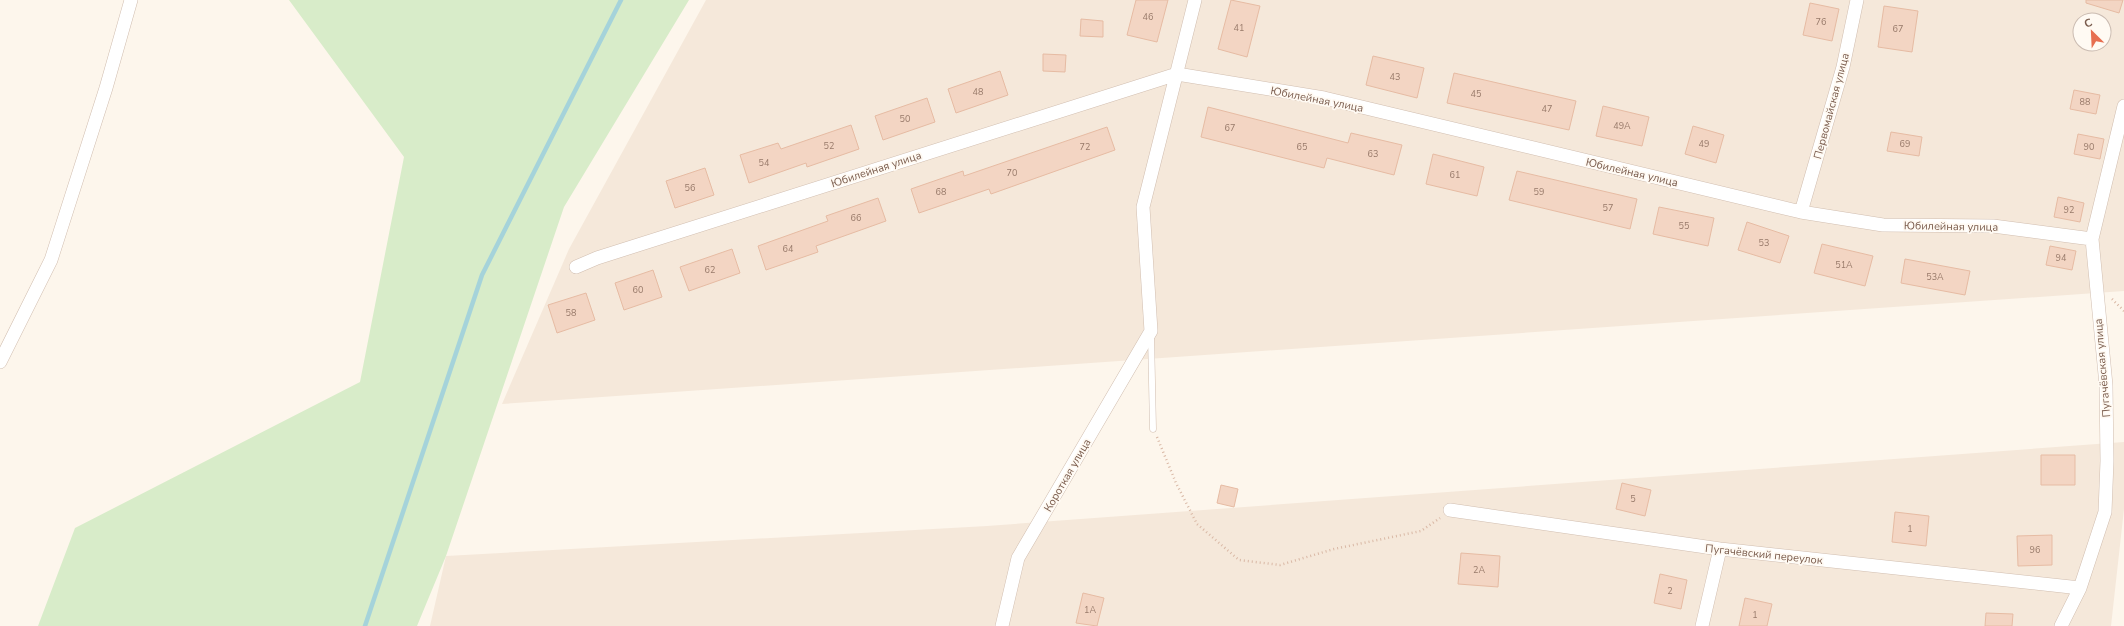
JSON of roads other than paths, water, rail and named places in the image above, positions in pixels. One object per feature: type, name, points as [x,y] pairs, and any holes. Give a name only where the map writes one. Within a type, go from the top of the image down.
[{"type":"street","points":[[0,362],[51,260],[106,88],[131,0]]},
{"type":"street","points":[[1151,331],[1143,207],[1194,0]]},
{"type":"street","name":"Первомайская улица","points":[[1801,212],[1843,67],[1857,0]]},
{"type":"street","name":"Юбилейная улица","points":[[576,268],[597,258],[1177,74],[1324,98],[1801,212],[1883,224],[1993,226],[2092,238]]},
{"type":"street","name":"Пугачёвская улица","points":[[2062,626],[2080,588],[2105,512],[2107,461],[2106,385],[2092,238],[2124,106]]},
{"type":"street","name":"Короткая улица","points":[[1002,626],[1018,558],[1151,331]]},
{"type":"street","name":"Пугачёвский переулок","points":[[1450,510],[1720,549],[2080,588]]},
{"type":"street","points":[[1702,626],[1720,549]]},
{"type":"lane","points":[[1151,331],[1153,429]]},
{"type":"waterway","points":[[365,626],[482,275],[621,0]]}]
